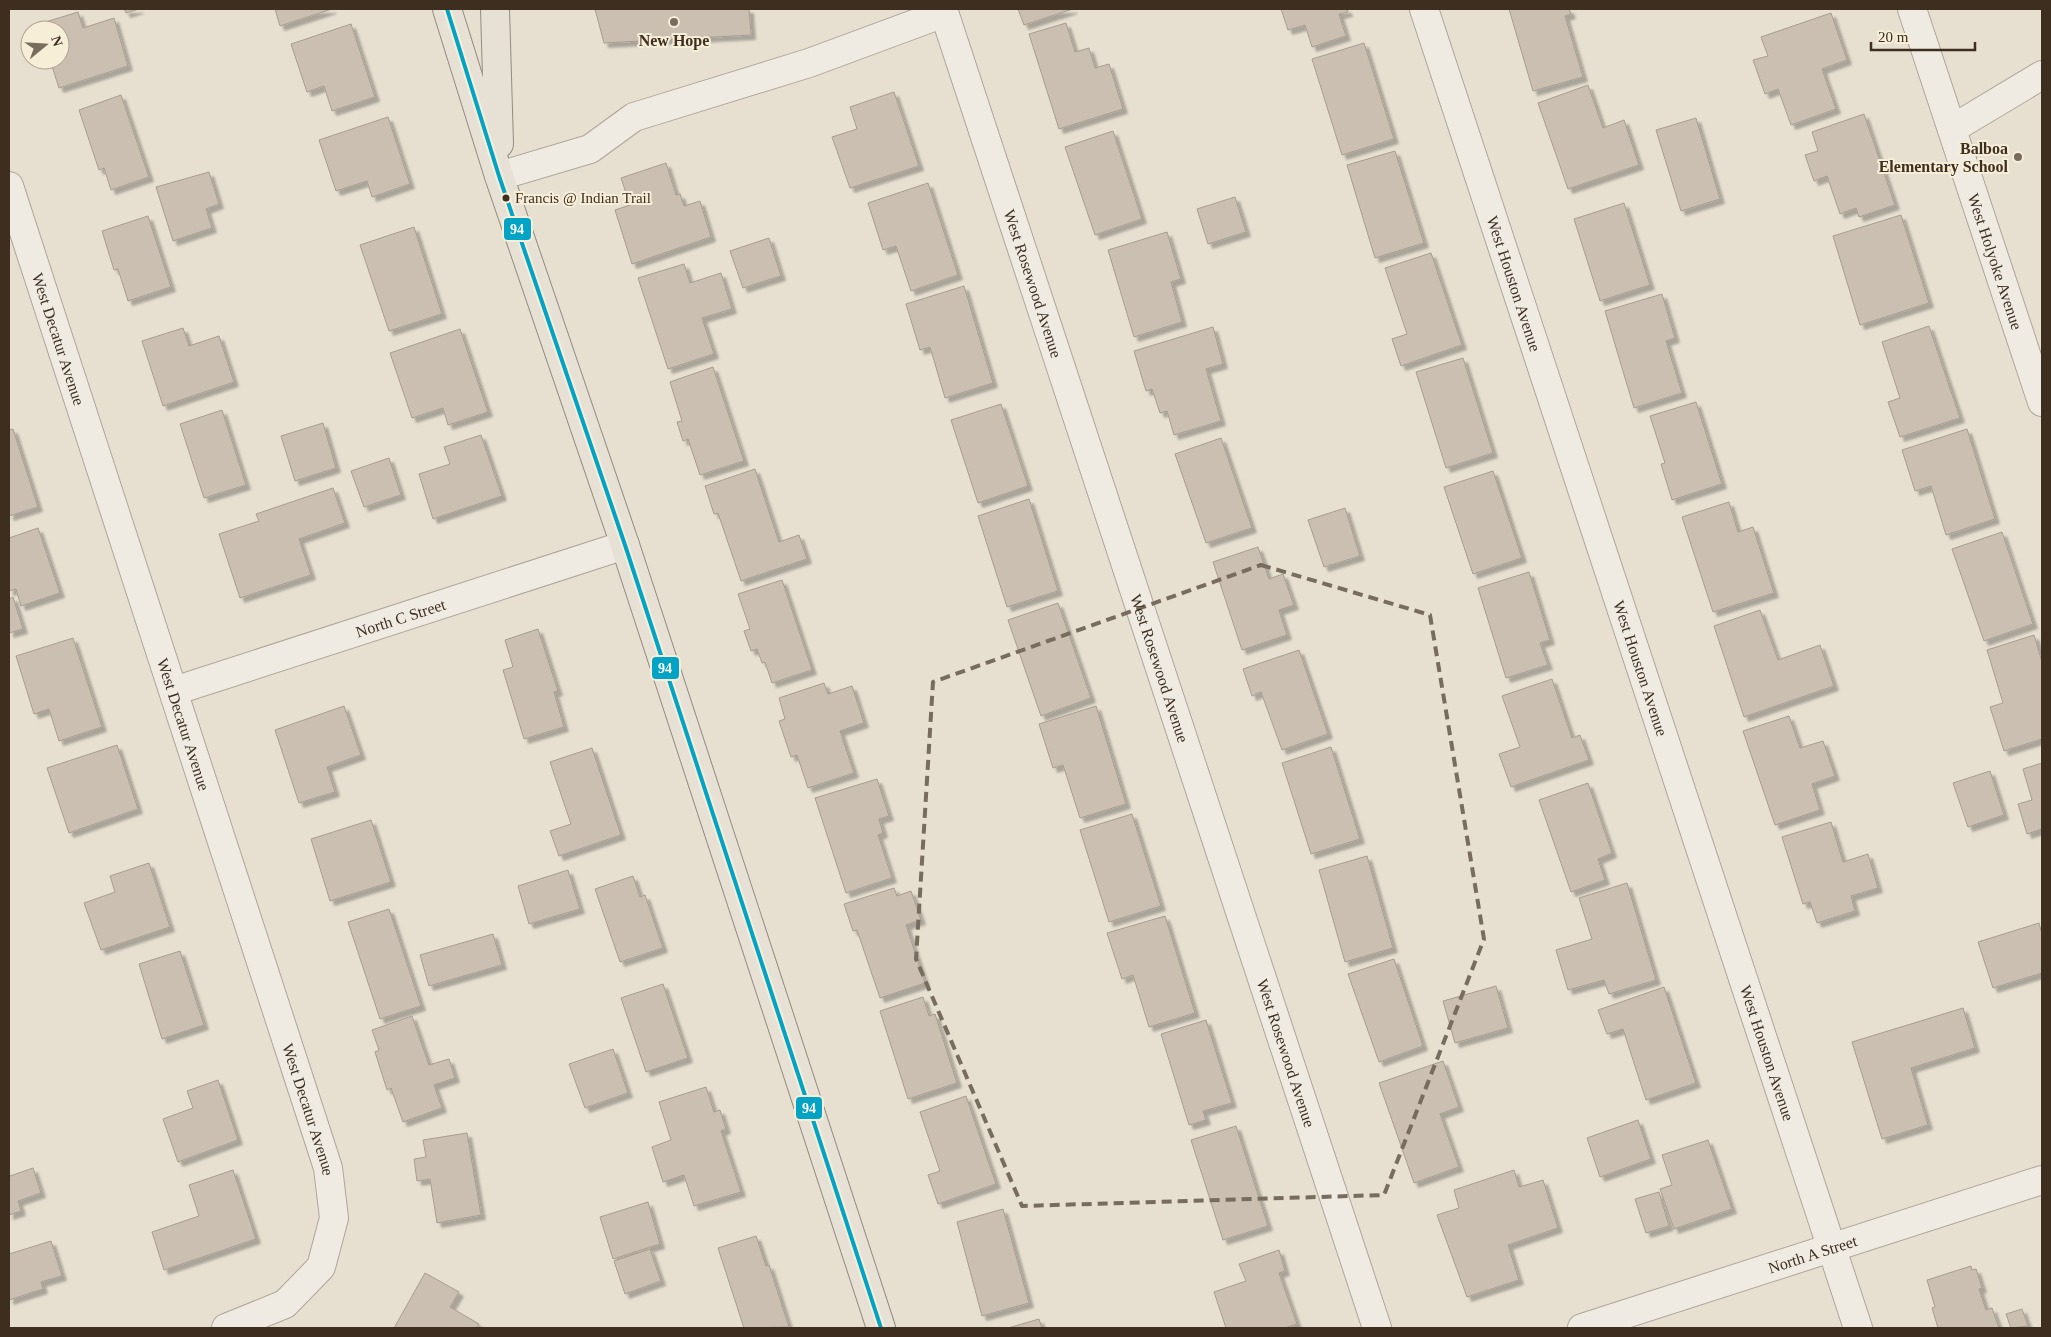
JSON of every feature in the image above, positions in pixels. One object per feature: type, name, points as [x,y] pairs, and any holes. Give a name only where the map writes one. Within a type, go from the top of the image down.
[{"type":"main road","points":[[447,9],[500,176],[625,545],[881,1328]]},
{"type":"main road","points":[[495,9],[500,176]]},
{"type":"street","name":"West Houston Avenue","points":[[1424,9],[1858,1328]]},
{"type":"street","name":"West Holyoke Avenue","points":[[1912,9],[2042,402]]},
{"type":"street","points":[[500,176],[590,149],[634,117],[809,63],[944,11]]},
{"type":"street","name":"West Rosewood Avenue","points":[[944,11],[1377,1328]]},
{"type":"street","points":[[1952,129],[2042,75]]},
{"type":"street","name":"West Decatur Avenue","points":[[9,186],[328,1168],[334,1218],[321,1267],[285,1304],[226,1328]]},
{"type":"street","name":"North C Street","points":[[174,691],[625,545]]},
{"type":"street","name":"North A Street","points":[[1582,1328],[2042,1180]]},
{"type":"highlighted area","points":[[1261,565],[1430,615],[1484,939],[1384,1195],[1022,1206],[916,959],[933,682]]},
{"type":"building","points":[[124,9],[139,9],[126,13]]},
{"type":"building","points":[[275,9],[332,9],[280,26]]},
{"type":"building","name":"New Hope","points":[[595,9],[749,9],[751,35],[604,43]]},
{"type":"building","points":[[1018,9],[1073,9],[1024,25]]},
{"type":"building","points":[[1281,9],[1347,9],[1348,12],[1339,14],[1346,36],[1312,47],[1305,25],[1288,30]]},
{"type":"building","points":[[1509,9],[1569,9],[1571,14],[1565,16],[1583,77],[1533,91]]},
{"type":"building","points":[[78,12],[83,28],[114,18],[128,66],[59,88],[53,70],[70,70],[70,20],[52,20]]},
{"type":"building","points":[[1831,13],[1847,60],[1822,69],[1836,109],[1791,125],[1778,89],[1765,94],[1753,60],[1768,56],[1761,37]]},
{"type":"building","points":[[1066,23],[1075,52],[1089,48],[1095,68],[1109,64],[1123,109],[1059,129],[1029,34]]},
{"type":"building","points":[[351,24],[375,97],[332,111],[324,86],[307,92],[291,44]]},
{"type":"building","points":[[1364,43],[1394,139],[1342,155],[1312,59]]},
{"type":"building","points":[[1588,85],[1603,128],[1624,120],[1639,165],[1568,189],[1538,103]]},
{"type":"building","points":[[894,92],[919,166],[850,188],[832,137],[857,129],[850,107]]},
{"type":"building","points":[[121,95],[149,177],[111,190],[104,168],[99,170],[79,110]]},
{"type":"building","points":[[1864,114],[1895,205],[1859,217],[1856,208],[1840,214],[1827,176],[1814,181],[1805,155],[1818,151],[1812,132]]},
{"type":"building","points":[[388,117],[410,184],[372,197],[367,181],[336,191],[319,140]]},
{"type":"building","points":[[1696,118],[1720,199],[1681,211],[1656,130]]},
{"type":"building","points":[[1113,131],[1142,219],[1095,235],[1065,147]]},
{"type":"building","points":[[1395,151],[1424,243],[1375,258],[1347,165]]},
{"type":"building","points":[[666,163],[676,195],[680,194],[684,206],[700,201],[711,237],[632,264],[615,210],[630,205],[621,178]]},
{"type":"building","points":[[209,172],[219,204],[206,209],[212,228],[173,241],[156,187]]},
{"type":"building","points":[[928,183],[958,275],[911,291],[896,246],[883,250],[868,203]]},
{"type":"building","points":[[1235,197],[1246,232],[1208,244],[1197,209]]},
{"type":"building","points":[[1624,203],[1650,285],[1600,301],[1574,219]]},
{"type":"building","points":[[1901,215],[1929,303],[1860,325],[1833,236]]},
{"type":"building","points":[[148,216],[171,287],[128,301],[118,269],[114,270],[102,231]]},
{"type":"building","points":[[414,227],[442,314],[389,331],[360,245]]},
{"type":"building","points":[[1167,232],[1181,279],[1171,282],[1182,322],[1134,337],[1108,250]]},
{"type":"building","points":[[769,238],[781,276],[743,288],[730,251]]},
{"type":"building","points":[[1431,253],[1462,345],[1401,366],[1392,339],[1407,334],[1385,268]]},
{"type":"building","points":[[684,264],[690,283],[721,273],[732,309],[702,318],[714,354],[668,369],[638,278]]},
{"type":"building","points":[[964,286],[993,383],[945,398],[930,347],[920,350],[906,304]]},
{"type":"building","points":[[1662,294],[1675,338],[1666,341],[1682,393],[1634,408],[1605,311]]},
{"type":"building","points":[[1929,326],[1960,418],[1900,437],[1888,402],[1900,398],[1882,342]]},
{"type":"building","points":[[1213,327],[1223,364],[1206,369],[1221,421],[1174,435],[1167,411],[1160,413],[1152,389],[1146,391],[1134,351]]},
{"type":"building","points":[[183,328],[189,346],[219,336],[234,382],[163,406],[142,341]]},
{"type":"building","points":[[460,329],[488,412],[448,425],[443,408],[412,418],[390,353]]},
{"type":"building","points":[[1463,358],[1493,453],[1446,468],[1416,372]]},
{"type":"building","points":[[713,367],[744,461],[700,475],[688,439],[683,441],[677,422],[682,421],[670,382]]},
{"type":"building","points":[[1696,402],[1722,484],[1672,500],[1661,464],[1665,463],[1650,416]]},
{"type":"building","points":[[1001,404],[1028,486],[978,503],[951,420]]},
{"type":"building","points":[[222,410],[246,485],[204,498],[180,424]]},
{"type":"building","points":[[323,423],[336,468],[295,481],[281,436]]},
{"type":"building","points":[[13,429],[38,507],[9,516],[9,430]]},
{"type":"building","points":[[1967,429],[1995,519],[1946,535],[1931,486],[1915,491],[1902,450]]},
{"type":"building","points":[[481,435],[502,496],[433,519],[419,474],[450,464],[444,447]]},
{"type":"building","points":[[1221,438],[1252,528],[1206,543],[1175,454]]},
{"type":"building","points":[[389,458],[401,495],[364,507],[351,471]]},
{"type":"building","points":[[755,469],[779,542],[799,535],[807,559],[741,581],[718,513],[714,514],[705,486]]},
{"type":"building","points":[[1493,471],[1522,558],[1473,574],[1444,487]]},
{"type":"building","points":[[333,488],[345,523],[299,539],[311,575],[240,598],[219,534],[259,521],[256,514]]},
{"type":"building","points":[[1029,499],[1058,591],[1007,607],[978,516]]},
{"type":"building","points":[[1729,502],[1738,532],[1753,527],[1774,593],[1713,612],[1682,517]]},
{"type":"building","points":[[1345,508],[1360,556],[1324,567],[1308,520]]},
{"type":"building","points":[[38,528],[60,593],[21,606],[16,589],[9,591],[9,538]]},
{"type":"building","points":[[2002,532],[2033,624],[1984,641],[1952,549]]},
{"type":"building","points":[[1258,547],[1269,579],[1283,574],[1294,605],[1279,610],[1287,635],[1242,650],[1213,562]]},
{"type":"building","points":[[1529,572],[1550,640],[1540,643],[1548,665],[1506,678],[1478,588]]},
{"type":"building","points":[[782,580],[812,670],[772,683],[765,662],[762,663],[757,649],[751,651],[744,631],[750,629],[738,594]]},
{"type":"building","points":[[13,597],[23,629],[9,633],[9,599]]},
{"type":"building","points":[[1058,603],[1091,698],[1041,716],[1008,620]]},
{"type":"building","points":[[1760,610],[1778,660],[1820,645],[1834,686],[1744,717],[1714,626]]},
{"type":"building","points":[[538,629],[558,691],[554,692],[564,727],[524,739],[503,670],[513,667],[505,640]]},
{"type":"building","points":[[2034,635],[2042,662],[2042,739],[2004,751],[1990,707],[2003,703],[1987,650]]},
{"type":"building","points":[[73,638],[102,727],[59,741],[49,709],[34,714],[16,656]]},
{"type":"building","points":[[1299,650],[1328,734],[1282,750],[1261,692],[1252,696],[1243,669]]},
{"type":"building","points":[[1552,679],[1572,738],[1580,735],[1589,760],[1511,787],[1499,754],[1520,747],[1502,696]]},
{"type":"building","points":[[824,683],[828,694],[852,686],[864,723],[840,731],[854,773],[808,788],[797,755],[791,757],[779,721],[785,719],[779,698]]},
{"type":"building","points":[[344,706],[361,755],[327,767],[335,792],[299,803],[275,730]]},
{"type":"building","points":[[1096,706],[1126,804],[1080,818],[1063,765],[1053,768],[1039,724]]},
{"type":"building","points":[[1789,716],[1800,748],[1823,741],[1835,776],[1812,784],[1820,810],[1775,825],[1743,731]]},
{"type":"building","points":[[117,745],[138,809],[69,833],[47,768]]},
{"type":"building","points":[[1331,747],[1360,839],[1311,854],[1282,763]]},
{"type":"building","points":[[592,748],[621,835],[559,856],[550,831],[571,824],[550,762]]},
{"type":"building","points":[[2042,763],[2042,829],[2027,834],[2018,804],[2032,800],[2023,769]]},
{"type":"building","points":[[1990,771],[2004,815],[1968,827],[1953,783]]},
{"type":"building","points":[[877,779],[889,816],[879,819],[883,833],[878,835],[892,878],[846,893],[815,798]]},
{"type":"building","points":[[1588,783],[1612,853],[1598,859],[1605,880],[1571,892],[1539,800]]},
{"type":"building","points":[[1132,814],[1161,906],[1109,922],[1080,830]]},
{"type":"building","points":[[371,820],[391,882],[330,901],[311,839]]},
{"type":"building","points":[[1831,822],[1843,862],[1868,854],[1878,888],[1851,896],[1855,911],[1817,923],[1810,902],[1803,904],[1782,837]]},
{"type":"building","points":[[1367,856],[1393,948],[1345,962],[1319,870]]},
{"type":"building","points":[[149,863],[170,927],[101,950],[84,903],[115,892],[110,876]]},
{"type":"building","points":[[568,870],[580,909],[529,924],[518,886]]},
{"type":"building","points":[[633,876],[640,897],[645,895],[663,948],[620,962],[595,889]]},
{"type":"building","points":[[1627,883],[1656,980],[1609,994],[1604,980],[1568,990],[1556,950],[1592,939],[1579,898]]},
{"type":"building","points":[[894,888],[897,896],[911,891],[921,920],[906,925],[925,983],[880,998],[857,930],[853,931],[844,904]]},
{"type":"building","points":[[389,909],[421,1006],[380,1019],[348,922]]},
{"type":"building","points":[[1165,916],[1195,1013],[1149,1027],[1133,975],[1122,979],[1107,933]]},
{"type":"building","points":[[2039,923],[2042,934],[2042,973],[1993,988],[1978,942]]},
{"type":"building","points":[[493,934],[502,965],[429,986],[420,955]]},
{"type":"building","points":[[180,951],[204,1025],[162,1039],[139,964]]},
{"type":"building","points":[[1394,959],[1423,1046],[1379,1062],[1348,974]]},
{"type":"building","points":[[663,984],[688,1058],[646,1072],[621,998]]},
{"type":"building","points":[[1496,986],[1508,1028],[1455,1043],[1443,1001]]},
{"type":"building","points":[[1664,987],[1696,1083],[1646,1100],[1623,1029],[1607,1034],[1598,1010]]},
{"type":"building","points":[[923,997],[929,1016],[935,1014],[957,1083],[908,1099],[880,1011]]},
{"type":"building","points":[[1963,1008],[1975,1048],[1911,1068],[1928,1125],[1882,1139],[1852,1042]]},
{"type":"building","points":[[412,1016],[429,1065],[449,1059],[455,1078],[434,1085],[442,1108],[403,1122],[391,1088],[387,1090],[375,1052],[379,1050],[372,1030]]},
{"type":"building","points":[[1206,1020],[1232,1103],[1203,1111],[1206,1120],[1189,1125],[1161,1034]]},
{"type":"building","points":[[613,1049],[628,1093],[585,1108],[569,1064]]},
{"type":"building","points":[[1443,1061],[1459,1107],[1440,1114],[1459,1167],[1414,1183],[1379,1083]]},
{"type":"building","points":[[218,1080],[238,1140],[178,1162],[163,1119],[193,1108],[187,1091]]},
{"type":"building","points":[[706,1087],[714,1112],[720,1110],[726,1129],[721,1131],[741,1192],[694,1206],[684,1175],[663,1182],[652,1147],[671,1140],[659,1102]]},
{"type":"building","points":[[966,1096],[996,1184],[938,1204],[928,1175],[940,1171],[920,1112]]},
{"type":"building","points":[[1638,1120],[1651,1159],[1600,1177],[1587,1138]]},
{"type":"building","points":[[1236,1126],[1268,1226],[1223,1240],[1191,1140]]},
{"type":"building","points":[[467,1133],[481,1215],[437,1223],[430,1179],[417,1181],[414,1159],[426,1157],[423,1140]]},
{"type":"building","points":[[1708,1140],[1732,1209],[1674,1229],[1660,1189],[1672,1185],[1662,1155]]},
{"type":"building","points":[[33,1168],[41,1193],[18,1201],[21,1211],[9,1215],[9,1172],[10,1176]]},
{"type":"building","points":[[233,1170],[256,1239],[164,1270],[152,1232],[199,1216],[189,1185]]},
{"type":"building","points":[[1514,1170],[1519,1187],[1543,1180],[1558,1228],[1508,1245],[1519,1280],[1467,1297],[1437,1215],[1459,1208],[1454,1190]]},
{"type":"building","points":[[1659,1192],[1669,1226],[1646,1233],[1635,1199]]},
{"type":"building","points":[[648,1202],[660,1244],[613,1259],[600,1217]]},
{"type":"building","points":[[1003,1209],[1029,1303],[982,1316],[957,1222]]},
{"type":"building","points":[[756,1236],[766,1266],[769,1265],[789,1327],[744,1328],[718,1248]]},
{"type":"building","points":[[51,1241],[62,1276],[41,1282],[43,1289],[9,1300],[9,1254]]},
{"type":"building","points":[[650,1249],[661,1281],[625,1294],[614,1261]]},
{"type":"building","points":[[1279,1250],[1285,1271],[1279,1273],[1297,1324],[1285,1328],[1226,1328],[1214,1292],[1246,1281],[1239,1264]]},
{"type":"building","points":[[1971,1266],[1972,1270],[1976,1269],[1982,1288],[1979,1289],[1986,1310],[1992,1308],[1999,1328],[1938,1328],[1932,1308],[1935,1307],[1927,1280]]},
{"type":"building","points":[[425,1273],[459,1292],[450,1307],[479,1324],[476,1328],[394,1328]]},
{"type":"building","points":[[2022,1309],[2028,1326],[2011,1328],[2006,1314]]},
{"type":"building","points":[[1039,1319],[1042,1328],[1008,1328]]},
{"type":"transit line","name":"94","points":[[447,9],[499,176],[625,545],[881,1328]]},
{"type":"place","name":"New Hope","points":[[674,22]]},
{"type":"place","name":"Balboa Elementary School","points":[[2018,157]]},
{"type":"place","name":"Francis @ Indian Trail","points":[[506,198]]}]
